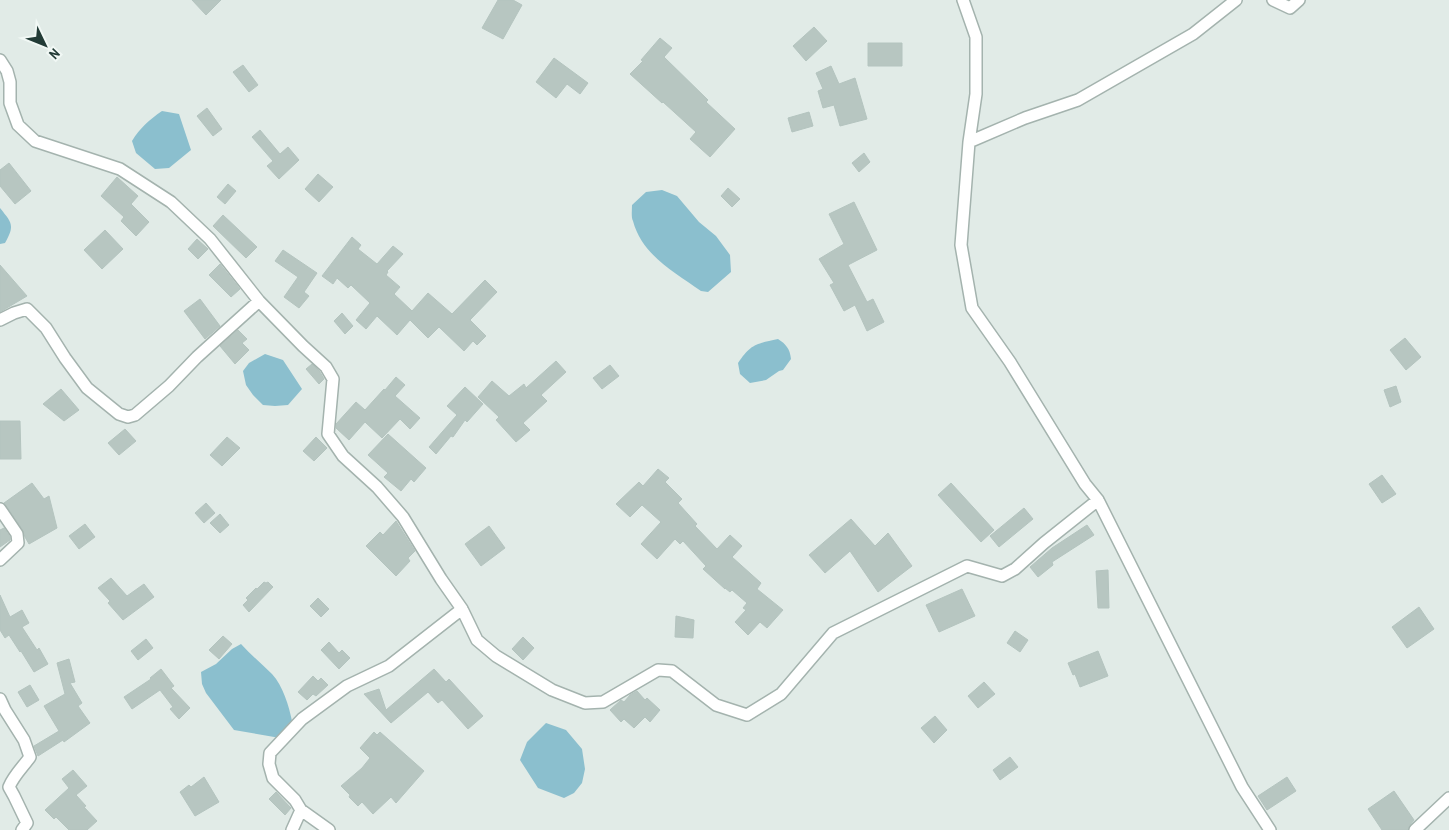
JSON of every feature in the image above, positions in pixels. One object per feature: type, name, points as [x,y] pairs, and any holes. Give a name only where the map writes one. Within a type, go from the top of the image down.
[{"type":"street","points":[[963,0],[976,37],[976,94],[969,142],[961,245],[972,308],[1010,362],[1085,484],[1098,500],[1242,786],[1270,830]]},
{"type":"street","points":[[969,142],[1025,118],[1078,100],[1193,34],[1236,0]]},
{"type":"street","points":[[1273,0],[1290,8],[1299,0]]},
{"type":"street","points":[[0,60],[7,70],[10,82],[10,103],[18,125],[29,136],[35,141],[120,168],[171,202],[210,239],[258,301],[326,367],[333,379],[328,434],[343,456],[377,487],[403,517],[440,579],[462,608],[477,640],[496,656],[552,690],[585,703],[603,702],[658,670],[672,671],[716,705],[747,715],[780,694],[833,633],[967,566],[1002,576],[1015,570],[1044,543],[1098,500]]},
{"type":"street","points":[[0,320],[27,309],[46,328],[64,358],[87,388],[119,414],[128,417],[136,415],[162,392],[258,301]]},
{"type":"street","points":[[0,509],[17,534],[18,543],[0,560]]},
{"type":"street","points":[[329,830],[300,810],[295,800],[273,778],[269,764],[270,753],[302,719],[346,686],[389,666],[462,608]]},
{"type":"street","points":[[0,699],[24,740],[30,757],[13,777],[9,787],[27,822],[22,830]]},
{"type":"street","points":[[1415,830],[1449,798]]},
{"type":"street","points":[[292,830],[300,810]]},
{"type":"water","points":[[162,111],[179,114],[191,150],[169,168],[155,169],[136,153],[132,141],[145,124]]},
{"type":"water","points":[[662,190],[677,196],[699,222],[716,236],[730,255],[731,272],[708,292],[701,291],[660,262],[637,233],[632,218],[632,205],[646,192]]},
{"type":"water","points":[[0,208],[11,224],[11,228],[5,243],[0,244]]},
{"type":"water","points":[[778,339],[787,347],[791,359],[783,370],[766,380],[750,383],[740,374],[738,363],[750,348]]},
{"type":"water","points":[[265,354],[283,360],[302,389],[288,405],[263,405],[246,385],[243,371],[249,363]]},
{"type":"water","points":[[241,644],[272,674],[285,696],[292,721],[280,738],[234,730],[206,693],[202,684],[201,672],[216,664],[232,649]]},
{"type":"water","points":[[546,723],[566,730],[582,749],[585,769],[582,783],[574,793],[564,798],[538,788],[520,760],[527,742]]},
{"type":"building","points":[[192,0],[221,0],[206,15]]},
{"type":"building","points":[[498,0],[513,0],[522,5],[503,39],[482,28]]},
{"type":"building","points":[[814,27],[827,41],[806,61],[793,46]]},
{"type":"building","points":[[660,38],[672,48],[664,57],[708,100],[706,102],[735,129],[710,157],[690,139],[696,132],[630,74],[643,61],[641,60]]},
{"type":"building","points":[[868,43],[902,43],[902,66],[868,66]]},
{"type":"building","points":[[554,58],[588,83],[580,94],[567,84],[556,98],[536,82]]},
{"type":"building","points":[[243,65],[258,85],[249,92],[233,72]]},
{"type":"building","points":[[831,66],[839,84],[855,78],[867,119],[840,126],[834,105],[823,108],[818,91],[823,89],[816,73]]},
{"type":"building","points":[[207,108],[222,129],[213,136],[197,116]]},
{"type":"building","points":[[809,112],[813,126],[792,132],[788,118]]},
{"type":"building","points":[[260,130],[280,154],[288,147],[299,160],[279,179],[267,166],[273,161],[252,137]]},
{"type":"building","points":[[864,153],[870,162],[859,172],[852,163]]},
{"type":"building","points":[[9,163],[31,191],[15,204],[0,186],[0,170]]},
{"type":"building","points":[[318,174],[333,187],[319,202],[305,189]]},
{"type":"building","points":[[117,177],[138,196],[131,204],[149,222],[136,236],[121,221],[124,217],[101,196]]},
{"type":"building","points":[[228,184],[236,191],[225,204],[217,197]]},
{"type":"building","points":[[728,188],[740,199],[732,207],[721,196]]},
{"type":"building","points":[[854,202],[877,250],[848,265],[867,302],[873,299],[884,322],[867,331],[855,305],[844,311],[830,285],[834,283],[819,259],[844,244],[829,214]]},
{"type":"building","points":[[223,215],[257,247],[246,258],[213,226]]},
{"type":"building","points":[[105,230],[123,249],[102,269],[84,250]]},
{"type":"building","points":[[352,237],[361,245],[358,249],[377,264],[393,246],[403,254],[387,271],[386,275],[400,287],[394,294],[412,311],[428,293],[452,314],[485,280],[497,292],[470,320],[486,336],[477,345],[473,341],[464,351],[439,327],[428,338],[410,320],[397,335],[377,316],[366,329],[356,320],[370,303],[351,285],[348,288],[337,278],[333,284],[322,276]]},
{"type":"building","points":[[197,239],[208,249],[198,259],[188,249]]},
{"type":"building","points":[[283,250],[317,273],[304,292],[309,296],[299,308],[284,297],[298,277],[275,261]]},
{"type":"building","points":[[220,264],[240,289],[231,297],[209,275]]},
{"type":"building","points":[[0,265],[27,296],[0,312]]},
{"type":"building","points":[[200,299],[220,326],[205,339],[184,311]]},
{"type":"building","points":[[342,313],[353,326],[345,334],[334,321]]},
{"type":"building","points":[[238,330],[247,339],[242,343],[249,350],[235,364],[220,346]]},
{"type":"building","points":[[1405,338],[1421,357],[1406,370],[1390,350]]},
{"type":"building","points":[[556,361],[566,372],[541,395],[547,401],[523,423],[530,430],[516,442],[496,420],[499,417],[478,397],[492,381],[509,396],[524,384],[526,388]]},
{"type":"building","points":[[312,364],[324,379],[319,384],[306,369]]},
{"type":"building","points":[[610,365],[619,376],[602,389],[593,378]]},
{"type":"building","points":[[396,377],[405,385],[395,396],[420,418],[410,429],[400,419],[382,438],[365,422],[349,440],[336,428],[336,424],[356,402],[365,410]]},
{"type":"building","points":[[1396,386],[1401,402],[1390,407],[1384,390]]},
{"type":"building","points":[[465,387],[483,404],[467,422],[465,420],[453,437],[451,436],[436,454],[429,447],[457,415],[447,406]]},
{"type":"building","points":[[61,389],[79,410],[64,421],[43,404]]},
{"type":"building","points":[[0,421],[20,421],[21,459],[0,459]]},
{"type":"building","points":[[125,429],[136,441],[119,455],[108,443]]},
{"type":"building","points":[[388,434],[426,468],[414,482],[411,479],[401,491],[384,477],[388,473],[368,455]]},
{"type":"building","points":[[227,437],[240,448],[222,466],[210,455]]},
{"type":"building","points":[[316,437],[327,448],[314,461],[303,451]]},
{"type":"building","points":[[658,469],[669,478],[665,482],[682,499],[678,503],[697,524],[695,526],[717,549],[730,535],[742,546],[732,557],[761,583],[757,589],[783,610],[767,628],[760,622],[748,635],[735,622],[746,610],[743,608],[747,603],[732,590],[730,592],[725,589],[703,569],[706,566],[683,541],[680,544],[675,539],[657,559],[641,544],[661,522],[642,505],[630,517],[616,504],[639,482],[643,486]]},
{"type":"building","points":[[1382,475],[1396,494],[1382,503],[1369,484]]},
{"type":"building","points":[[32,483],[44,499],[49,496],[57,528],[29,544],[23,530],[4,503]]},
{"type":"building","points":[[951,483],[994,530],[981,542],[938,495]]},
{"type":"building","points":[[206,503],[215,513],[204,523],[195,513]]},
{"type":"building","points":[[1024,508],[1033,519],[999,547],[990,536]]},
{"type":"building","points":[[220,514],[229,525],[220,533],[210,523]]},
{"type":"building","points":[[851,519],[875,546],[888,533],[912,566],[878,592],[850,551],[825,573],[809,555]]},
{"type":"building","points":[[396,521],[415,551],[408,558],[410,561],[396,576],[366,546],[380,532],[383,535]]},
{"type":"building","points":[[85,524],[95,537],[79,549],[69,536]]},
{"type":"building","points":[[1087,525],[1094,535],[1052,562],[1053,565],[1038,577],[1030,567],[1052,548]]},
{"type":"building","points":[[489,526],[505,548],[481,566],[465,544]]},
{"type":"building","points":[[4,528],[10,540],[0,547],[0,530]]},
{"type":"building","points":[[1108,570],[1109,608],[1098,608],[1096,571]]},
{"type":"building","points":[[111,578],[127,596],[144,584],[154,597],[123,620],[98,588]]},
{"type":"building","points":[[264,582],[268,582],[273,587],[249,612],[243,605],[248,600],[246,598]]},
{"type":"building","points":[[962,589],[975,616],[939,632],[926,605]]},
{"type":"building","points":[[0,595],[10,617],[22,610],[29,623],[22,627],[37,650],[39,648],[48,664],[34,672],[9,635],[5,638],[0,630]]},
{"type":"building","points":[[318,598],[329,609],[321,617],[310,606]]},
{"type":"building","points":[[1419,607],[1434,629],[1407,648],[1392,627]]},
{"type":"building","points":[[676,616],[694,620],[693,638],[675,637]]},
{"type":"building","points":[[1015,631],[1028,640],[1020,652],[1007,643]]},
{"type":"building","points":[[223,636],[232,644],[219,659],[209,650]]},
{"type":"building","points":[[523,637],[534,648],[523,660],[512,649]]},
{"type":"building","points":[[146,639],[153,648],[138,660],[131,651]]},
{"type":"building","points":[[329,642],[339,653],[342,650],[350,658],[339,669],[321,650]]},
{"type":"building","points":[[1098,651],[1108,676],[1080,687],[1068,663]]},
{"type":"building","points":[[69,659],[75,682],[70,683],[82,703],[78,706],[90,723],[64,742],[63,740],[38,756],[34,746],[59,731],[44,706],[65,694],[57,663]]},
{"type":"building","points":[[161,669],[174,686],[171,688],[190,708],[179,719],[170,709],[173,707],[160,690],[132,709],[124,697],[151,679]]},
{"type":"building","points":[[434,669],[446,682],[449,679],[483,716],[468,729],[442,700],[438,703],[428,692],[391,723],[364,694],[379,689],[386,710]]},
{"type":"building","points":[[313,676],[318,681],[321,678],[328,685],[316,696],[313,694],[307,700],[298,692]]},
{"type":"building","points":[[984,682],[995,694],[978,708],[968,696]]},
{"type":"building","points":[[30,685],[39,700],[27,707],[18,692]]},
{"type":"building","points":[[637,691],[645,700],[647,698],[660,710],[650,722],[645,717],[634,728],[624,719],[621,722],[610,710],[621,700],[624,702]]},
{"type":"building","points":[[935,716],[947,730],[934,743],[921,728]]},
{"type":"building","points":[[374,732],[377,735],[380,732],[424,771],[396,803],[391,797],[373,814],[362,802],[358,806],[341,786],[362,768],[370,758],[360,748]]},
{"type":"building","points":[[1010,757],[1018,767],[1000,780],[993,770]]},
{"type":"building","points":[[73,770],[87,786],[76,795],[97,821],[87,830],[69,830],[56,817],[54,819],[45,810],[69,788],[62,779]]},
{"type":"building","points":[[204,777],[219,802],[195,816],[180,792],[189,785],[191,787]]},
{"type":"building","points":[[1287,777],[1296,791],[1267,810],[1258,796]]},
{"type":"building","points":[[1394,791],[1414,820],[1408,830],[1382,830],[1368,809]]},
{"type":"building","points":[[276,792],[291,808],[285,815],[269,799]]}]
